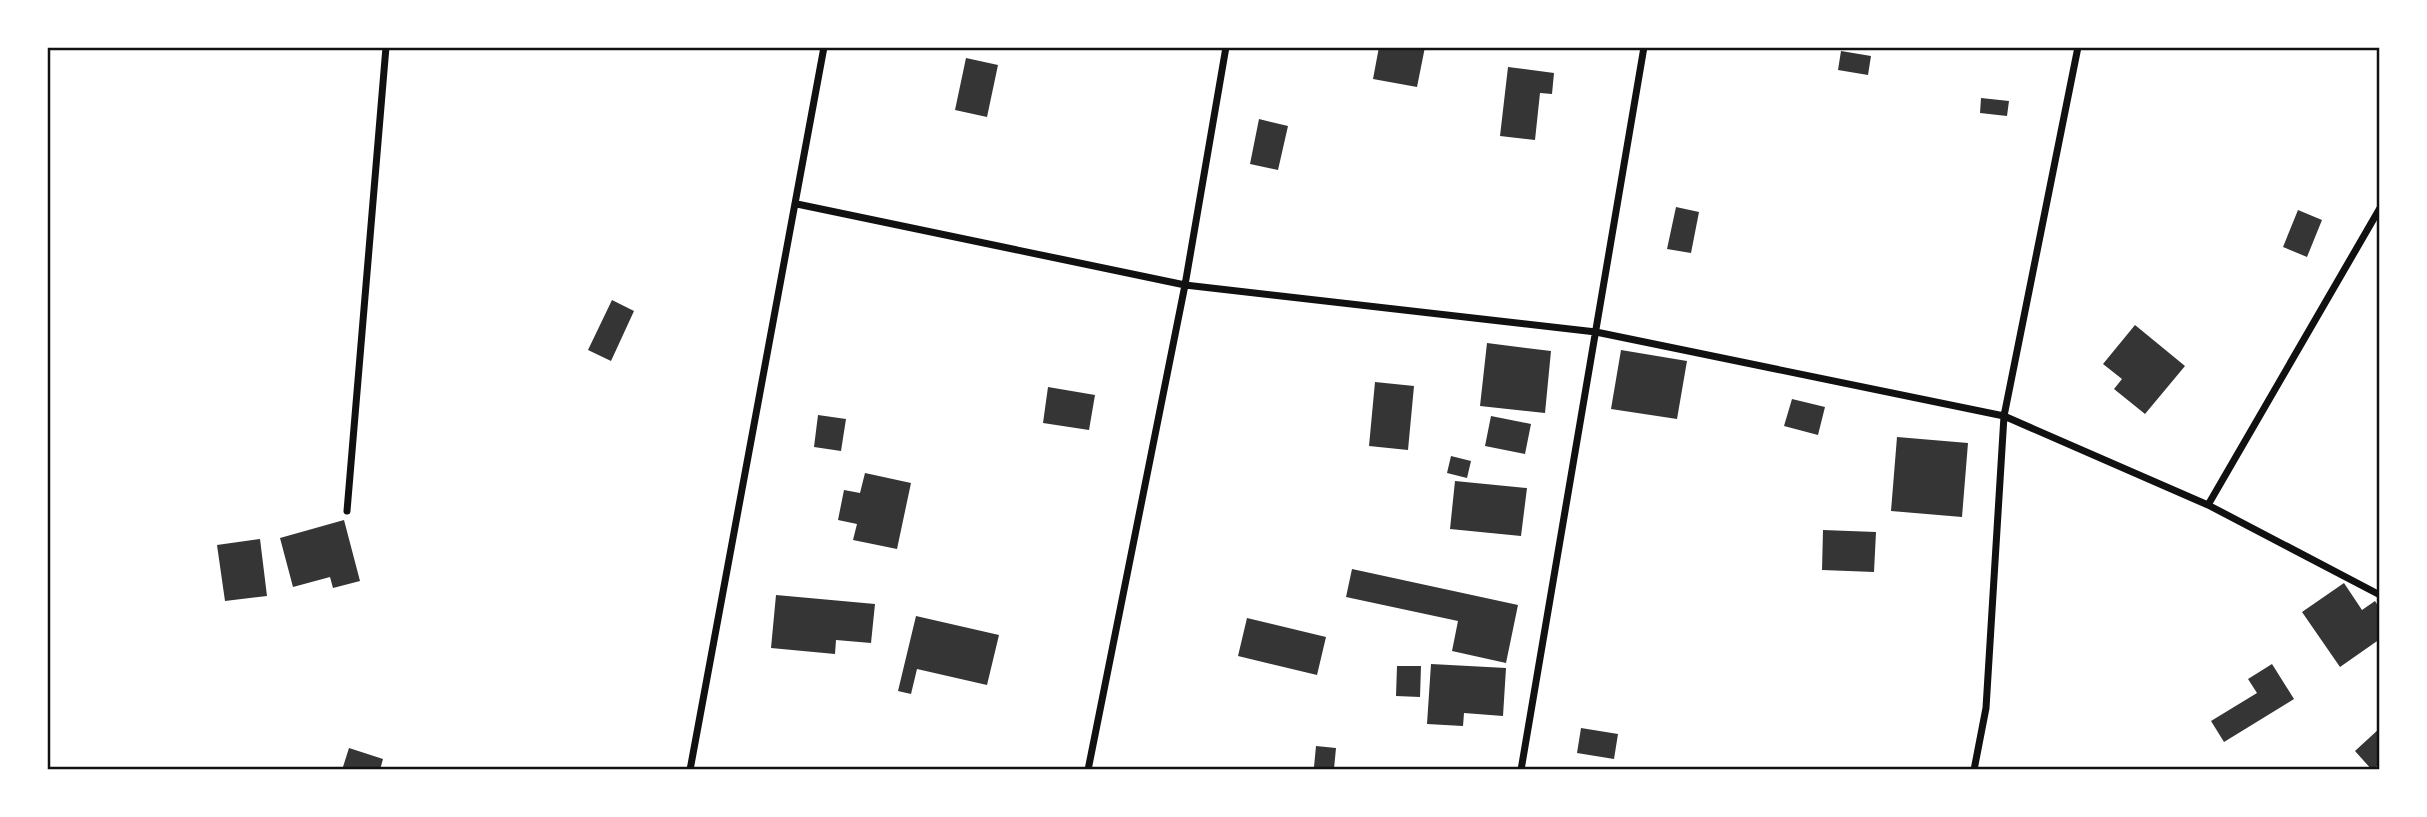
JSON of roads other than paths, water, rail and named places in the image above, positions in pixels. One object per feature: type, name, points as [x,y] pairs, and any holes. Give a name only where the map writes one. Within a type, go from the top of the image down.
[{"type":"street","points":[[347,511],[386,47]]},
{"type":"street","points":[[690,770],[824,47]]},
{"type":"street","points":[[1088,770],[1185,285],[1226,47]]},
{"type":"street","points":[[1521,770],[1644,47]]},
{"type":"street","points":[[1974,770],[1986,708],[2004,416],[2078,47]]},
{"type":"street","points":[[797,204],[1185,285],[1596,332],[2004,416],[2208,505],[2380,595]]},
{"type":"street","points":[[2208,505],[2380,208]]}]
